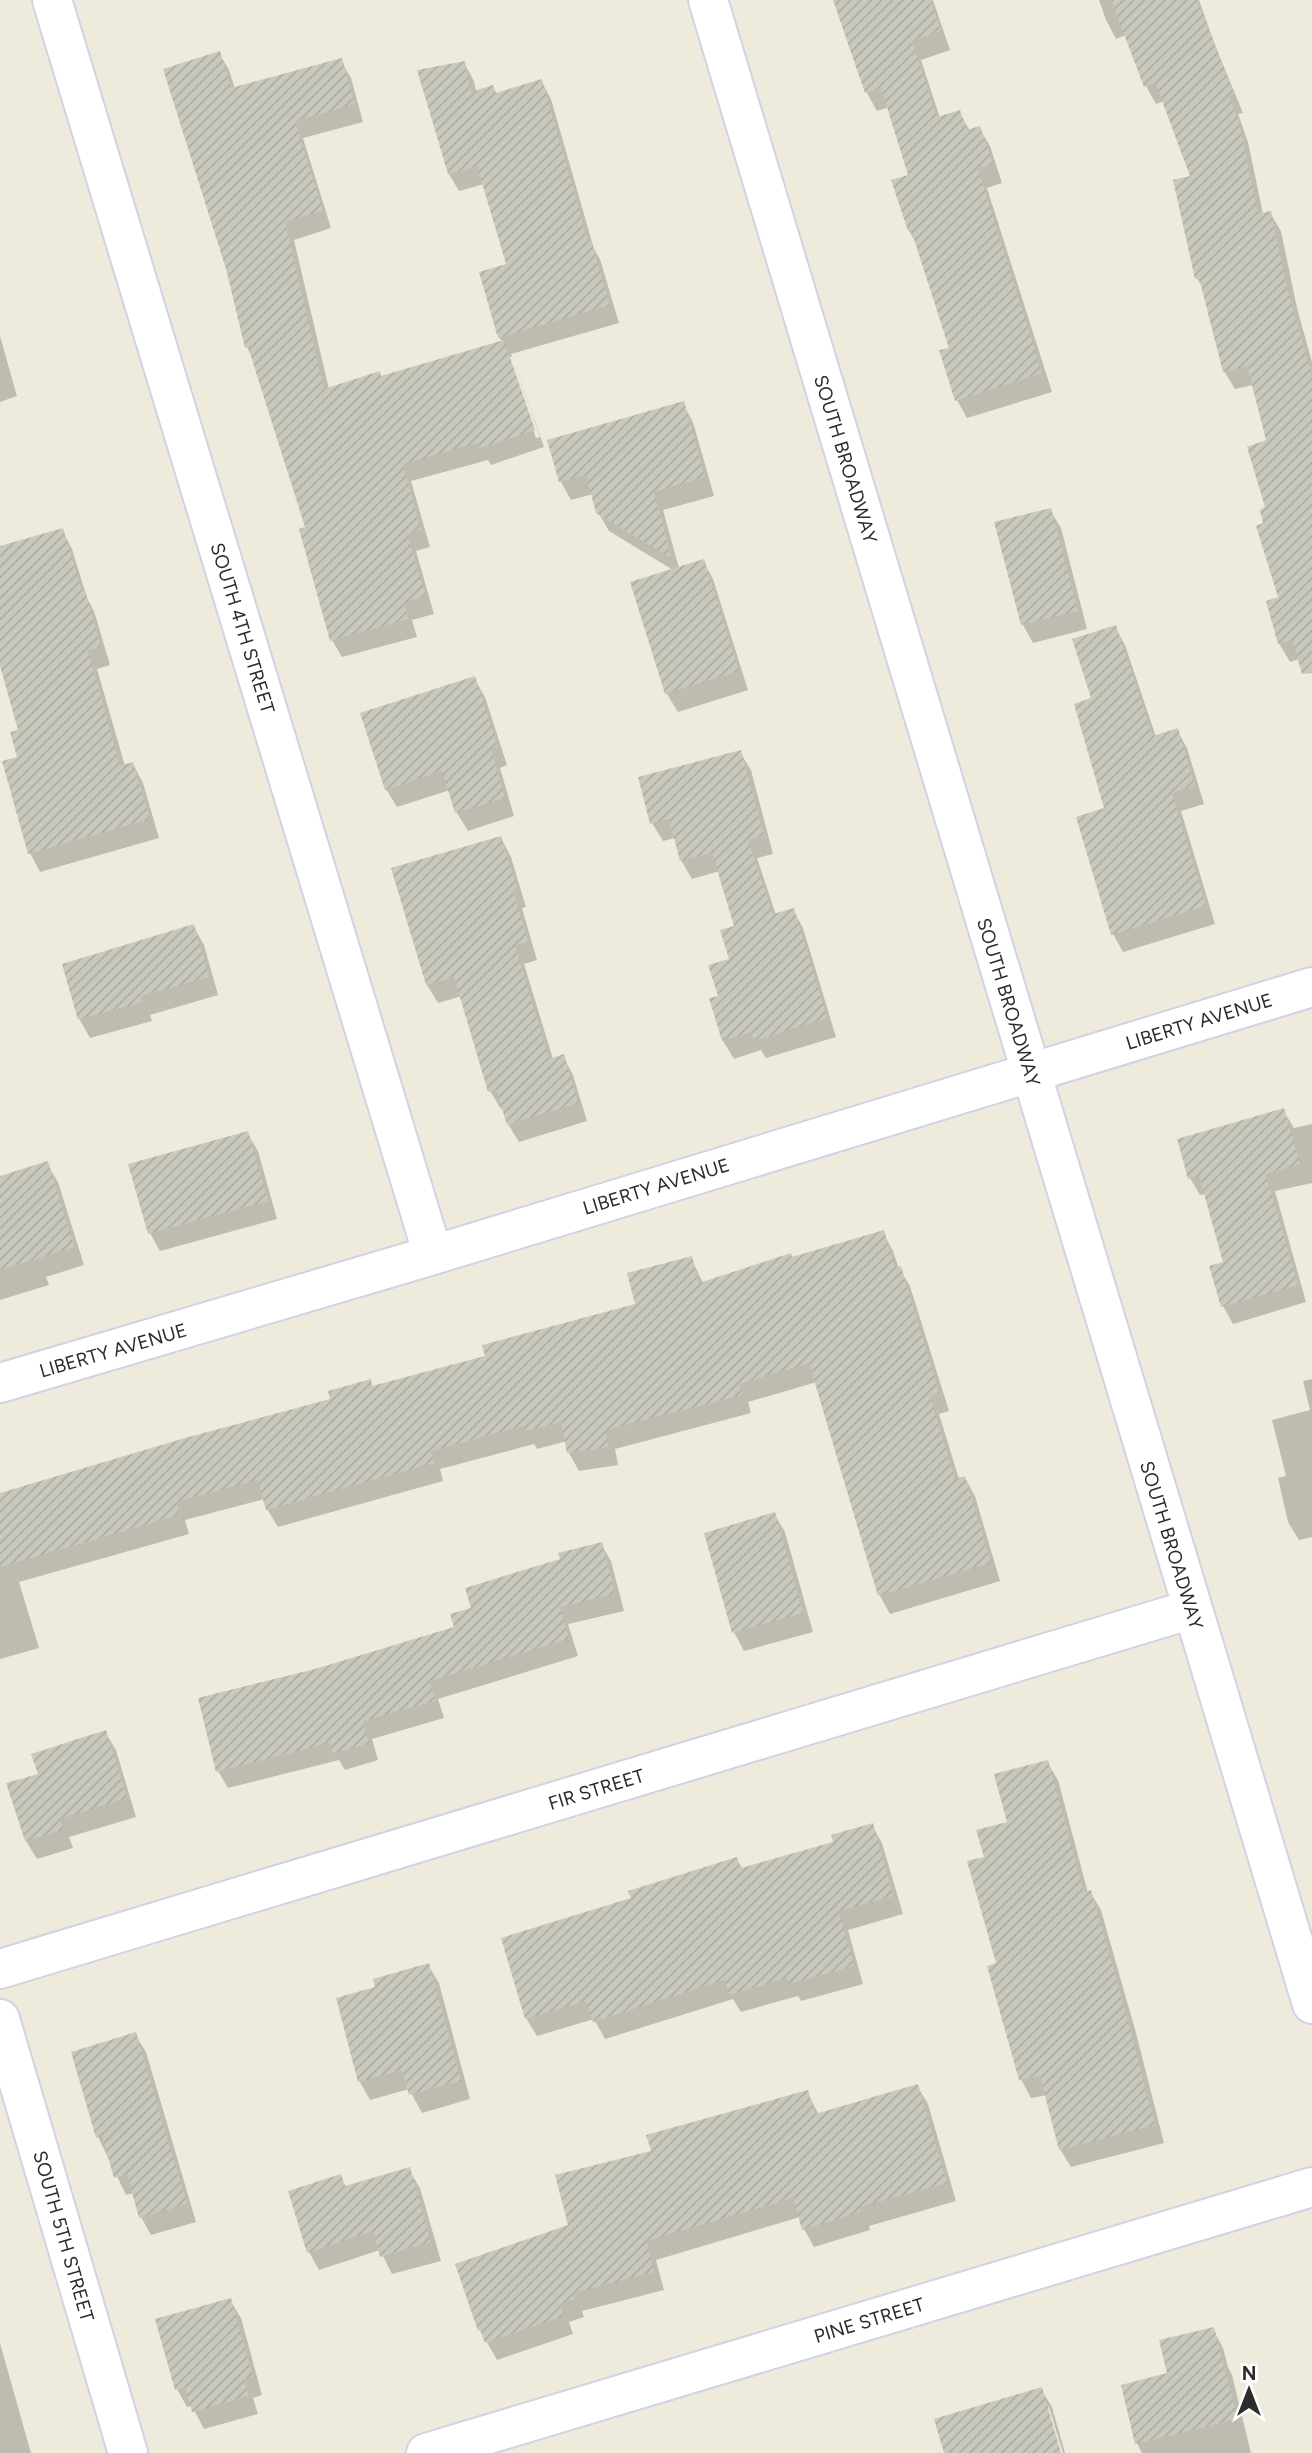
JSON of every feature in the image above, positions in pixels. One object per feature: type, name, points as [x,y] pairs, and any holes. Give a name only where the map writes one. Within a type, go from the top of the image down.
[{"type":"street","name":"SOUTH 4TH STREET","points":[[52,0],[433,1255]]},
{"type":"street","name":"SOUTH BROADWAY","points":[[708,0],[1312,2004]]},
{"type":"street","name":"LIBERTY AVENUE","points":[[0,1383],[433,1255],[1312,987]]},
{"type":"street","name":"FIR STREET","points":[[0,1969],[1192,1609]]},
{"type":"street","name":"SOUTH 5TH STREET","points":[[0,2019],[128,2453]]},
{"type":"street","name":"PINE STREET","points":[[426,2453],[1312,2187]]},
{"type":"building","points":[[833,0],[931,0],[941,31],[912,41],[937,117],[960,110],[967,130],[980,126],[993,164],[978,169],[1042,373],[955,401],[939,350],[949,348],[911,230],[908,231],[891,180],[908,175],[881,88],[865,93]]},
{"type":"building","points":[[1111,0],[1197,0],[1234,94],[1229,96],[1239,122],[1258,214],[1271,211],[1287,288],[1312,376],[1312,673],[1302,674],[1292,640],[1278,644],[1266,601],[1278,597],[1256,526],[1263,523],[1260,510],[1265,507],[1247,447],[1266,440],[1247,366],[1223,372],[1199,278],[1195,279],[1173,180],[1190,176],[1155,82],[1144,87]]},
{"type":"building","points":[[220,51],[231,88],[342,58],[355,104],[295,121],[323,211],[285,222],[324,389],[380,371],[381,376],[504,340],[535,430],[479,449],[477,443],[403,464],[421,530],[407,534],[426,596],[404,603],[408,619],[330,641],[299,529],[305,527],[248,347],[245,348],[226,269],[163,69]]},
{"type":"building","points":[[465,61],[471,92],[493,85],[496,93],[542,79],[588,241],[591,240],[610,305],[498,338],[479,272],[506,264],[477,166],[448,174],[417,70]]},
{"type":"building","points":[[684,401],[705,477],[654,492],[672,559],[596,513],[586,475],[559,482],[547,440]]},
{"type":"building","points":[[1051,508],[1078,611],[1021,625],[994,522]]},
{"type":"building","points":[[63,528],[101,647],[88,650],[120,766],[133,762],[150,819],[28,854],[2,761],[17,757],[10,732],[18,730],[0,666],[0,546]]},
{"type":"building","points":[[704,559],[739,671],[665,694],[630,582]]},
{"type":"building","points":[[1116,625],[1153,736],[1178,728],[1195,786],[1172,793],[1206,906],[1111,935],[1076,817],[1104,808],[1074,704],[1091,698],[1072,639]]},
{"type":"building","points":[[475,676],[498,747],[491,749],[505,798],[455,813],[442,771],[385,790],[360,713]]},
{"type":"building","points":[[741,750],[764,836],[748,840],[773,914],[794,908],[827,1018],[754,1041],[751,1032],[722,1041],[709,998],[718,996],[708,965],[729,959],[720,930],[734,926],[712,853],[680,861],[669,819],[650,824],[638,777]]},
{"type":"building","points":[[501,836],[517,888],[513,890],[528,942],[515,945],[549,1059],[564,1054],[578,1103],[507,1125],[496,1089],[488,1092],[454,977],[426,985],[391,868]]},
{"type":"building","points":[[194,924],[209,977],[141,996],[142,1002],[78,1020],[62,964]]},
{"type":"building","points":[[1284,1108],[1300,1164],[1266,1174],[1298,1285],[1221,1307],[1209,1266],[1223,1262],[1199,1176],[1188,1179],[1177,1139]]},
{"type":"building","points":[[248,1131],[268,1201],[148,1234],[128,1164]]},
{"type":"building","points":[[48,1161],[74,1247],[0,1270],[0,1176]]},
{"type":"building","points":[[884,1230],[895,1268],[901,1266],[939,1393],[930,1396],[955,1479],[965,1476],[991,1563],[878,1596],[809,1363],[739,1384],[742,1395],[606,1430],[608,1447],[567,1453],[561,1422],[525,1431],[523,1426],[431,1451],[434,1463],[266,1510],[257,1480],[176,1502],[180,1515],[0,1567],[0,1493],[185,1438],[330,1399],[328,1391],[371,1379],[372,1386],[485,1356],[482,1345],[635,1304],[627,1273],[692,1256],[699,1283],[791,1253],[792,1257]]},
{"type":"building","points":[[775,1512],[803,1613],[732,1633],[704,1533]]},
{"type":"building","points":[[602,1542],[615,1594],[560,1607],[569,1639],[430,1681],[435,1701],[363,1721],[369,1743],[333,1754],[330,1743],[216,1772],[198,1698],[315,1669],[454,1627],[450,1614],[471,1608],[465,1588],[560,1559],[558,1553]]},
{"type":"building","points":[[106,1730],[127,1798],[60,1819],[63,1830],[25,1841],[6,1783],[38,1774],[31,1754]]},
{"type":"building","points":[[1048,1760],[1084,1892],[1091,1890],[1155,2125],[1059,2150],[1040,2076],[1019,2080],[987,1966],[996,1963],[967,1861],[984,1857],[976,1830],[1007,1822],[994,1774]]},
{"type":"building","points":[[873,1823],[893,1896],[839,1911],[854,1966],[789,1984],[787,1978],[729,1995],[724,1980],[593,2022],[586,2001],[525,2019],[501,1938],[631,1898],[628,1891],[737,1857],[741,1868],[833,1842],[831,1835]]},
{"type":"building","points":[[429,1963],[461,2081],[409,2095],[402,2070],[358,2082],[336,1998],[375,1987],[373,1979]]},
{"type":"building","points":[[136,2032],[187,2204],[139,2218],[127,2174],[114,2178],[102,2136],[96,2138],[71,2052]]},
{"type":"building","points":[[918,2084],[947,2183],[860,2207],[861,2212],[802,2230],[793,2198],[647,2241],[654,2272],[573,2293],[575,2299],[560,2304],[564,2316],[485,2343],[480,2330],[478,2331],[455,2264],[568,2225],[555,2175],[651,2151],[646,2135],[808,2090],[815,2114]]},
{"type":"building","points":[[410,2167],[431,2242],[380,2257],[373,2231],[307,2253],[288,2191],[341,2174],[345,2186]]},
{"type":"building","points":[[231,2298],[253,2377],[244,2379],[249,2396],[192,2412],[185,2387],[175,2390],[155,2319]]},
{"type":"building","points":[[1214,2327],[1238,2419],[1135,2444],[1121,2385],[1167,2373],[1159,2340]]},
{"type":"building","points":[[1042,2387],[1061,2453],[944,2453],[934,2419]]}]
